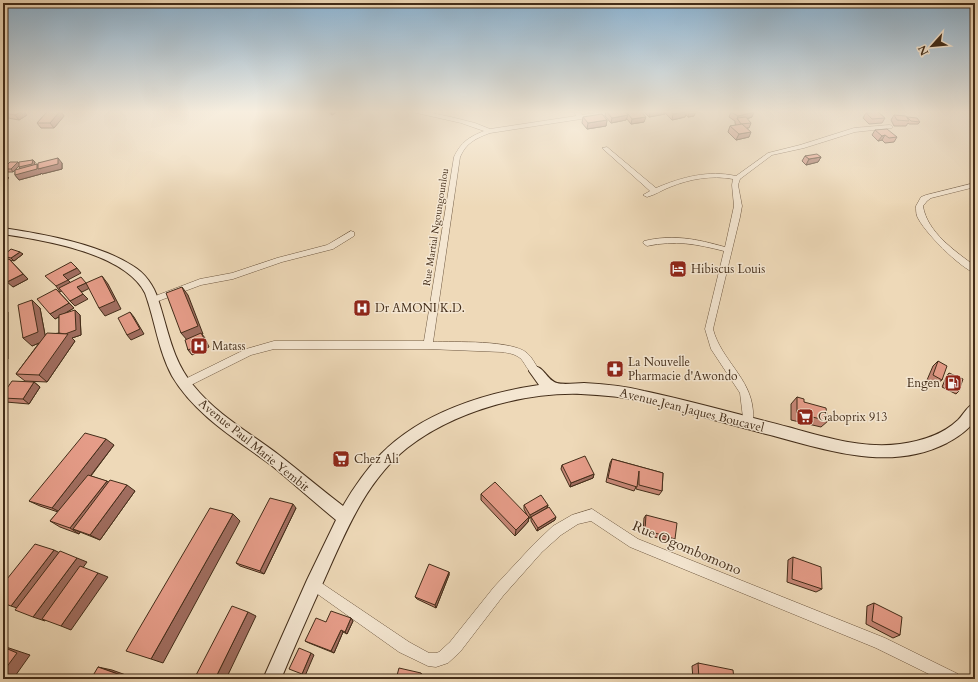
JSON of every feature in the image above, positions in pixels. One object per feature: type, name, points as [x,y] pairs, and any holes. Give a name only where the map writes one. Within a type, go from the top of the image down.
[{"type":"main road","name":"Avenue Paul Marie Yembit","points":[[3,231],[73,247],[119,262],[144,281],[153,300],[168,357],[184,384],[194,396],[223,422],[345,517]]},
{"type":"main road","points":[[535,371],[545,383],[556,389]]},
{"type":"main road","points":[[524,393],[535,383],[535,371]]},
{"type":"main road","name":"Avenue Jean Jaques Boucavel","points":[[272,679],[313,584],[345,517],[377,469],[397,448],[421,430],[467,408],[524,393],[556,389],[587,388],[629,394],[844,448],[877,451],[898,450],[928,445],[960,428],[975,409]]},
{"type":"street","name":"Rue Martial Ngoungounlou","points":[[428,345],[457,157],[465,143]]},
{"type":"street","points":[[748,424],[748,409],[745,393],[739,381],[710,339],[710,322],[738,206],[735,185],[737,178],[770,154],[815,143]]},
{"type":"street","points":[[605,148],[655,191]]},
{"type":"street","points":[[647,195],[674,183],[714,174],[727,175],[737,178]]},
{"type":"street","points":[[975,185],[927,198],[919,204],[918,210],[921,217],[944,245],[975,270]]},
{"type":"street","points":[[153,300],[200,282],[233,276],[292,257],[330,247],[342,241],[351,234]]},
{"type":"street","points":[[647,243],[666,238],[688,240],[728,250]]},
{"type":"street","points":[[184,384],[249,352],[274,345],[428,345],[502,348],[514,350],[524,356],[535,371]]},
{"type":"street","name":"Rue Ogombomono","points":[[313,584],[404,647],[428,659],[436,660],[449,654],[489,602],[533,554],[562,528],[584,515],[592,515],[634,543],[880,642],[953,679]]},
{"type":"building","points":[[817,154],[821,157],[809,159],[805,156]]},
{"type":"building","points":[[58,158],[58,164],[38,169],[38,163]]},
{"type":"building","points":[[33,160],[32,164],[19,167],[19,162]]},
{"type":"building","points":[[10,162],[18,162],[11,169],[3,169]]},
{"type":"building","points":[[37,164],[37,169],[15,175],[15,170]]},
{"type":"building","points":[[11,249],[20,252],[11,258],[3,256]]},
{"type":"building","points":[[9,259],[23,274],[7,282],[3,278],[3,262]]},
{"type":"building","points":[[71,262],[77,268],[63,275],[68,280],[56,286],[45,276]]},
{"type":"building","points":[[102,276],[115,301],[99,308],[86,283]]},
{"type":"building","points":[[81,277],[86,283],[77,287],[83,294],[70,301],[59,288]]},
{"type":"building","points":[[182,287],[198,326],[181,333],[166,293]]},
{"type":"building","points":[[56,289],[69,303],[50,314],[37,299]]},
{"type":"building","points":[[32,300],[38,332],[23,338],[18,305]]},
{"type":"building","points":[[75,310],[76,330],[65,334],[59,333],[59,315]]},
{"type":"building","points":[[130,312],[140,329],[127,335],[118,318]]},
{"type":"building","points":[[47,333],[68,334],[39,375],[16,374]]},
{"type":"building","points":[[201,333],[206,342],[188,350],[185,340]]},
{"type":"building","points":[[938,361],[947,366],[942,380],[933,375]]},
{"type":"building","points":[[949,373],[963,379],[959,391],[945,385]]},
{"type":"building","points":[[12,381],[34,382],[23,399],[3,398],[3,394]]},
{"type":"building","points":[[797,397],[804,399],[804,402],[826,408],[828,421],[797,413]]},
{"type":"building","points":[[85,433],[106,439],[52,508],[29,501]]},
{"type":"building","points":[[585,456],[594,474],[571,483],[562,465]]},
{"type":"building","points":[[612,459],[663,473],[662,491],[639,485],[639,471],[637,487],[608,478]]},
{"type":"building","points":[[88,475],[107,481],[70,528],[50,521]]},
{"type":"building","points":[[110,480],[127,485],[90,535],[73,529]]},
{"type":"building","points":[[495,482],[529,517],[516,530],[481,494]]},
{"type":"building","points":[[541,495],[548,505],[530,515],[524,505]]},
{"type":"building","points":[[270,498],[293,504],[260,571],[236,563]]},
{"type":"building","points":[[549,507],[556,517],[538,528],[531,517]]},
{"type":"building","points":[[210,508],[233,514],[151,659],[126,651]]},
{"type":"building","points":[[646,515],[677,523],[675,539],[645,530]]},
{"type":"building","points":[[35,544],[54,550],[11,606],[3,603],[3,584]]},
{"type":"building","points":[[60,551],[77,558],[33,617],[15,610]]},
{"type":"building","points":[[793,557],[821,567],[822,589],[792,579]]},
{"type":"building","points":[[429,564],[449,572],[435,605],[415,597]]},
{"type":"building","points":[[80,566],[98,573],[61,626],[42,619]]},
{"type":"building","points":[[874,603],[902,617],[900,635],[872,621]]},
{"type":"building","points":[[232,606],[248,612],[215,679],[194,679]]},
{"type":"building","points":[[331,611],[351,618],[345,632],[341,630],[331,651],[305,641],[316,618],[326,622]]},
{"type":"building","points":[[3,647],[17,653],[3,672]]},
{"type":"building","points":[[299,648],[311,653],[302,674],[289,669]]},
{"type":"building","points":[[698,663],[733,670],[734,679],[699,679]]},
{"type":"building","points":[[98,667],[132,679],[91,679]]},
{"type":"building","points":[[399,668],[421,673],[420,679],[396,679]]},
{"type":"place","name":"Hibiscus Louis","points":[[678,269]]},
{"type":"place","name":"Dr AMONI K.D.","points":[[362,308]]},
{"type":"place","name":"Matass","points":[[199,346]]},
{"type":"place","name":"La Nouvelle Pharmacie d'Awondo","points":[[615,369]]},
{"type":"place","name":"Engen","points":[[953,383]]},
{"type":"place","name":"Gaboprix 913","points":[[805,417]]},
{"type":"place","name":"Chez Ali","points":[[341,459]]}]
